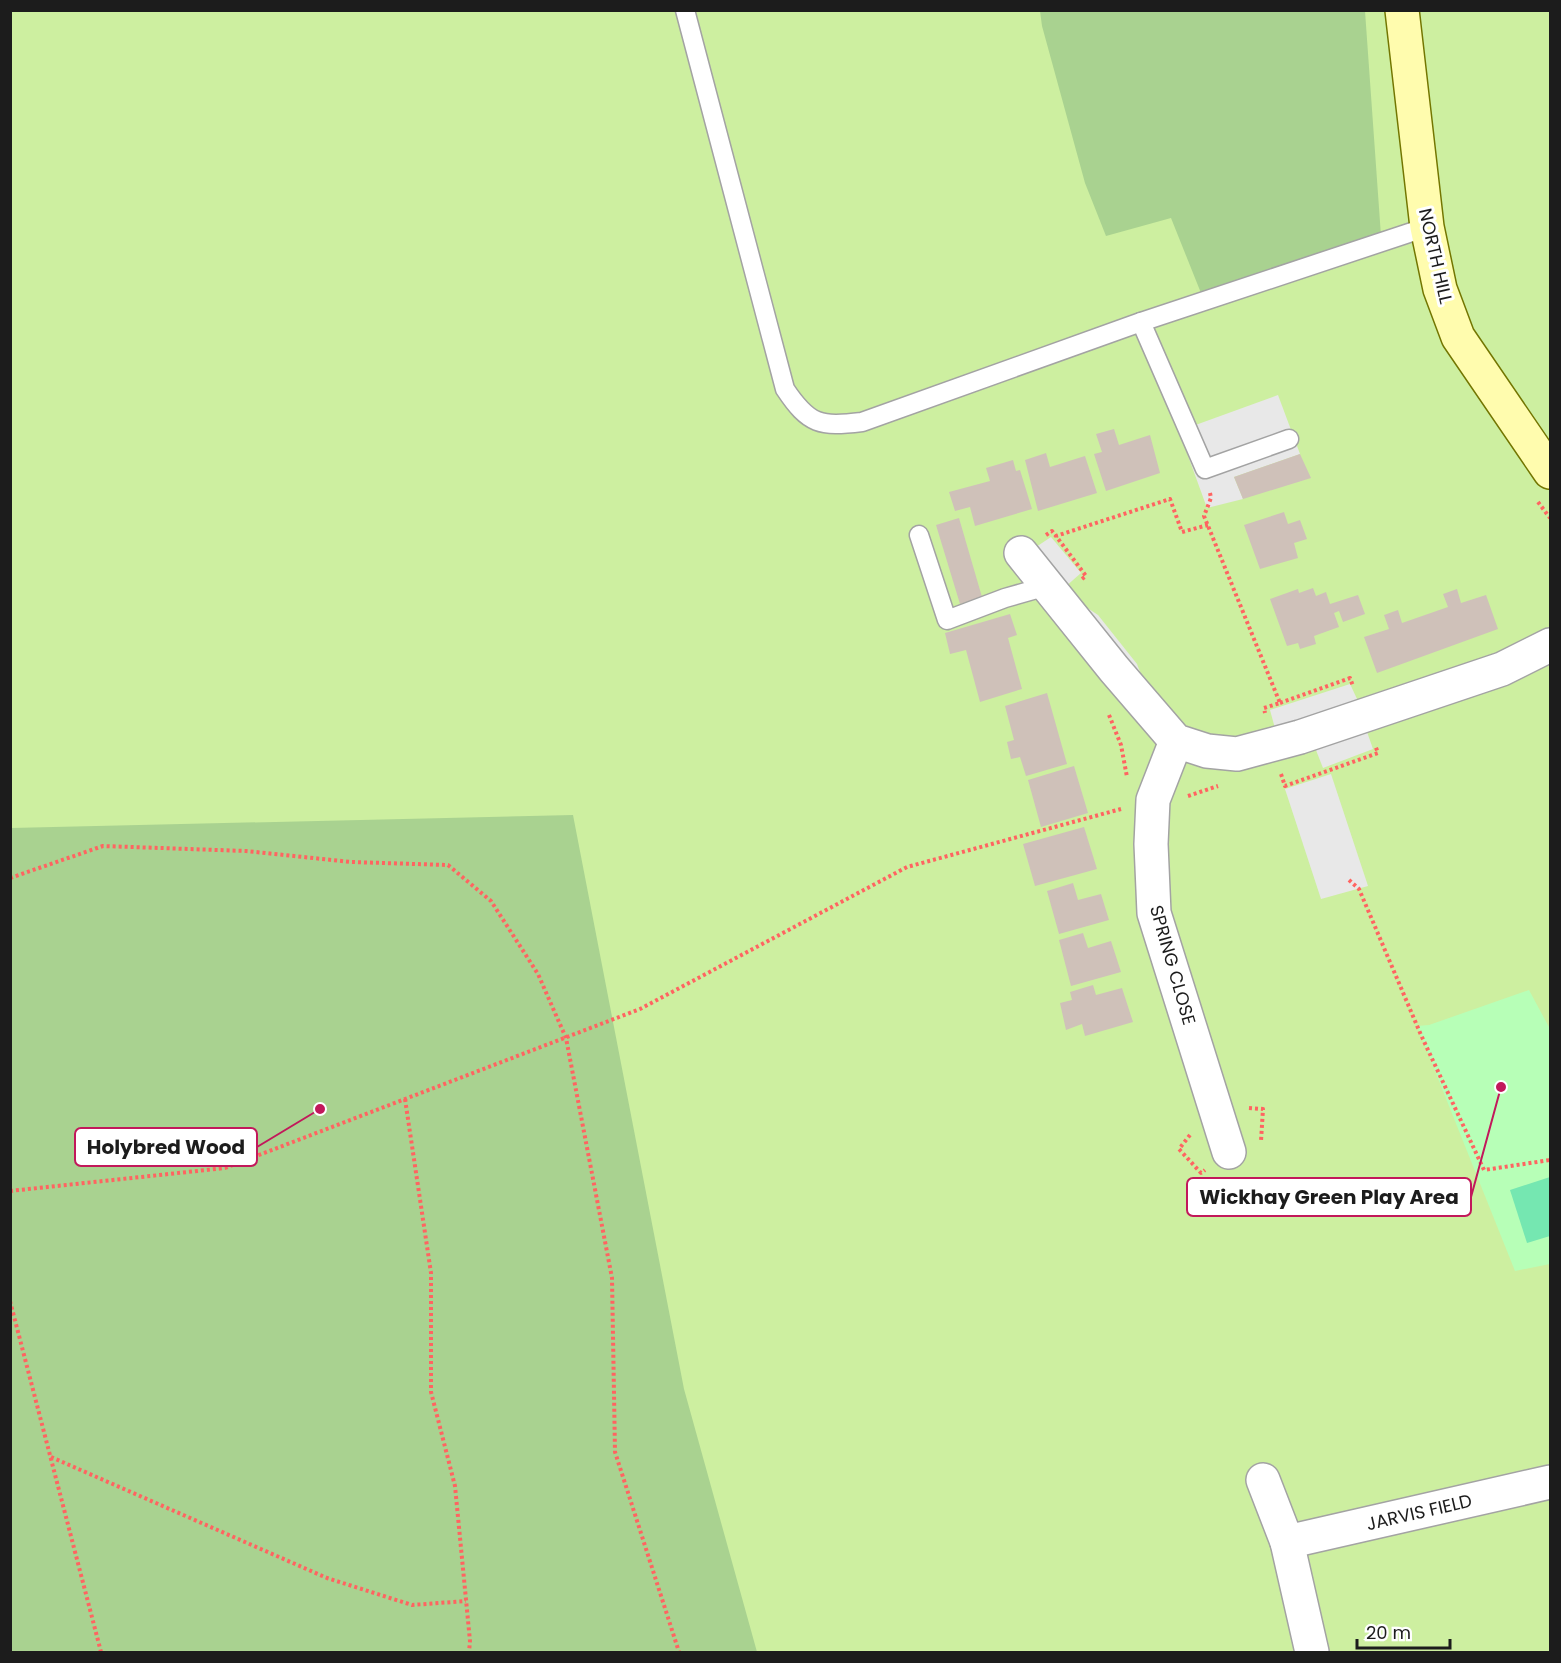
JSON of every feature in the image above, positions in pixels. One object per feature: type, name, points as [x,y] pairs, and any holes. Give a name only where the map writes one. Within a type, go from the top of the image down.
[{"type":"street","name":"NORTH HILL","points":[[1402,10],[1427,227],[1440,290],[1458,337],[1551,472]]},
{"type":"street","points":[[1021,553],[1062,584],[1176,741],[1207,751],[1237,754],[1300,738],[1502,669],[1551,645]]},
{"type":"street","name":"SPRING CLOSE","points":[[1176,741],[1154,802],[1151,844],[1154,913],[1229,1152]]},
{"type":"street","points":[[1263,1480],[1287,1542],[1312,1653]]},
{"type":"street","name":"JARVIS FIELD","points":[[1287,1542],[1551,1482]]},
{"type":"lane","points":[[685,10],[785,389],[800,410],[811,419],[833,425],[862,422],[1141,322],[1427,227]]},
{"type":"lane","points":[[1141,322],[1205,469],[1289,439]]},
{"type":"lane","points":[[919,536],[947,620],[1005,598],[1062,584]]},
{"type":"path","points":[[1205,469],[1211,498],[1204,516],[1280,703],[1264,708],[1265,716]]},
{"type":"path","points":[[1056,536],[1170,499],[1182,532],[1208,525]]},
{"type":"path","points":[[1021,553],[1052,531],[1086,576],[1062,584]]},
{"type":"path","points":[[1108,712],[1121,745],[1128,785],[1154,802]]},
{"type":"path","points":[[1278,765],[1285,786],[1378,753],[1373,738]]},
{"type":"path","points":[[10,1191],[225,1168],[640,1009],[907,867],[1222,784]]},
{"type":"path","points":[[10,878],[103,846],[246,851],[351,862],[448,865],[491,901],[537,974],[566,1038],[612,1278],[615,1452],[678,1653]]},
{"type":"path","points":[[1349,880],[1359,889],[1421,1035],[1484,1170],[1551,1160]]},
{"type":"path","points":[[405,1099],[431,1273],[431,1392],[455,1486],[470,1641],[469,1653]]},
{"type":"path","points":[[1195,1127],[1179,1149],[1201,1173],[1229,1152],[1261,1153],[1263,1109],[1242,1107]]},
{"type":"path","points":[[10,1301],[101,1653]]},
{"type":"path","points":[[51,1457],[327,1578],[412,1605],[466,1601]]},
{"type":"green space","points":[[11,11],[1550,11],[1550,1652],[11,1652]]},
{"type":"green space","points":[[1040,11],[1365,11],[1381,236],[1201,293],[1171,218],[1106,236],[1085,183],[1042,26]]},
{"type":"green space","points":[[573,815],[684,1389],[757,1652],[11,1652],[11,828]]},
{"type":"green space","points":[[1529,990],[1550,1029],[1550,1264],[1515,1271],[1417,1026],[1429,1025]]},
{"type":"green space","points":[[1550,1177],[1550,1236],[1527,1243],[1510,1190]]},
{"type":"shaded area","points":[[1278,395],[1300,454],[1234,477],[1243,499],[1207,508],[1179,431]]},
{"type":"shaded area","points":[[1051,537],[1081,573],[1064,588],[1033,549]]},
{"type":"shaded area","points":[[1080,603],[1098,615],[1137,664],[1145,685]]},
{"type":"shaded area","points":[[1350,684],[1358,701],[1276,732],[1270,710]]},
{"type":"shaded area","points":[[1366,729],[1373,749],[1323,768],[1314,745]]},
{"type":"shaded area","points":[[1331,774],[1368,886],[1321,899],[1285,789]]},
{"type":"building","points":[[1114,429],[1119,445],[1150,435],[1160,473],[1106,491],[1094,454],[1102,452],[1096,434]]},
{"type":"building","points":[[1046,453],[1050,467],[1085,456],[1097,493],[1038,511],[1025,460]]},
{"type":"building","points":[[1300,454],[1311,478],[1243,499],[1234,477]]},
{"type":"building","points":[[1013,460],[1016,471],[1020,470],[1032,509],[975,526],[970,507],[955,511],[949,492],[990,481],[986,468]]},
{"type":"building","points":[[1284,512],[1288,524],[1300,520],[1307,539],[1294,543],[1298,558],[1260,569],[1244,525]]},
{"type":"building","points":[[959,518],[982,597],[960,604],[936,525]]},
{"type":"building","points":[[1313,588],[1316,596],[1326,592],[1330,604],[1358,595],[1365,614],[1343,622],[1339,611],[1334,613],[1339,627],[1314,636],[1316,644],[1300,649],[1298,643],[1287,646],[1270,599],[1298,589],[1299,593]]},
{"type":"building","points":[[1457,589],[1461,603],[1486,595],[1498,629],[1377,673],[1364,637],[1389,629],[1384,615],[1398,610],[1402,623],[1448,607],[1443,594]]},
{"type":"building","points":[[1010,614],[1017,635],[1008,638],[1022,689],[980,702],[966,650],[950,654],[945,633]]},
{"type":"building","points":[[1047,693],[1067,764],[1026,776],[1020,757],[1011,759],[1007,742],[1014,740],[1005,706]]},
{"type":"building","points":[[1074,766],[1088,813],[1041,827],[1028,780]]},
{"type":"building","points":[[1084,827],[1097,869],[1035,886],[1023,844]]},
{"type":"building","points":[[1073,883],[1078,900],[1101,894],[1109,920],[1059,934],[1047,891]]},
{"type":"building","points":[[1083,933],[1088,948],[1111,941],[1121,972],[1071,986],[1059,940]]},
{"type":"building","points":[[1093,985],[1096,995],[1122,988],[1133,1022],[1085,1036],[1082,1024],[1066,1030],[1060,1003],[1072,1000],[1070,992]]},
{"type":"place","name":"Wickhay Green Play Area","points":[[1501,1087]]},
{"type":"place","name":"Holybred Wood","points":[[320,1109]]}]
